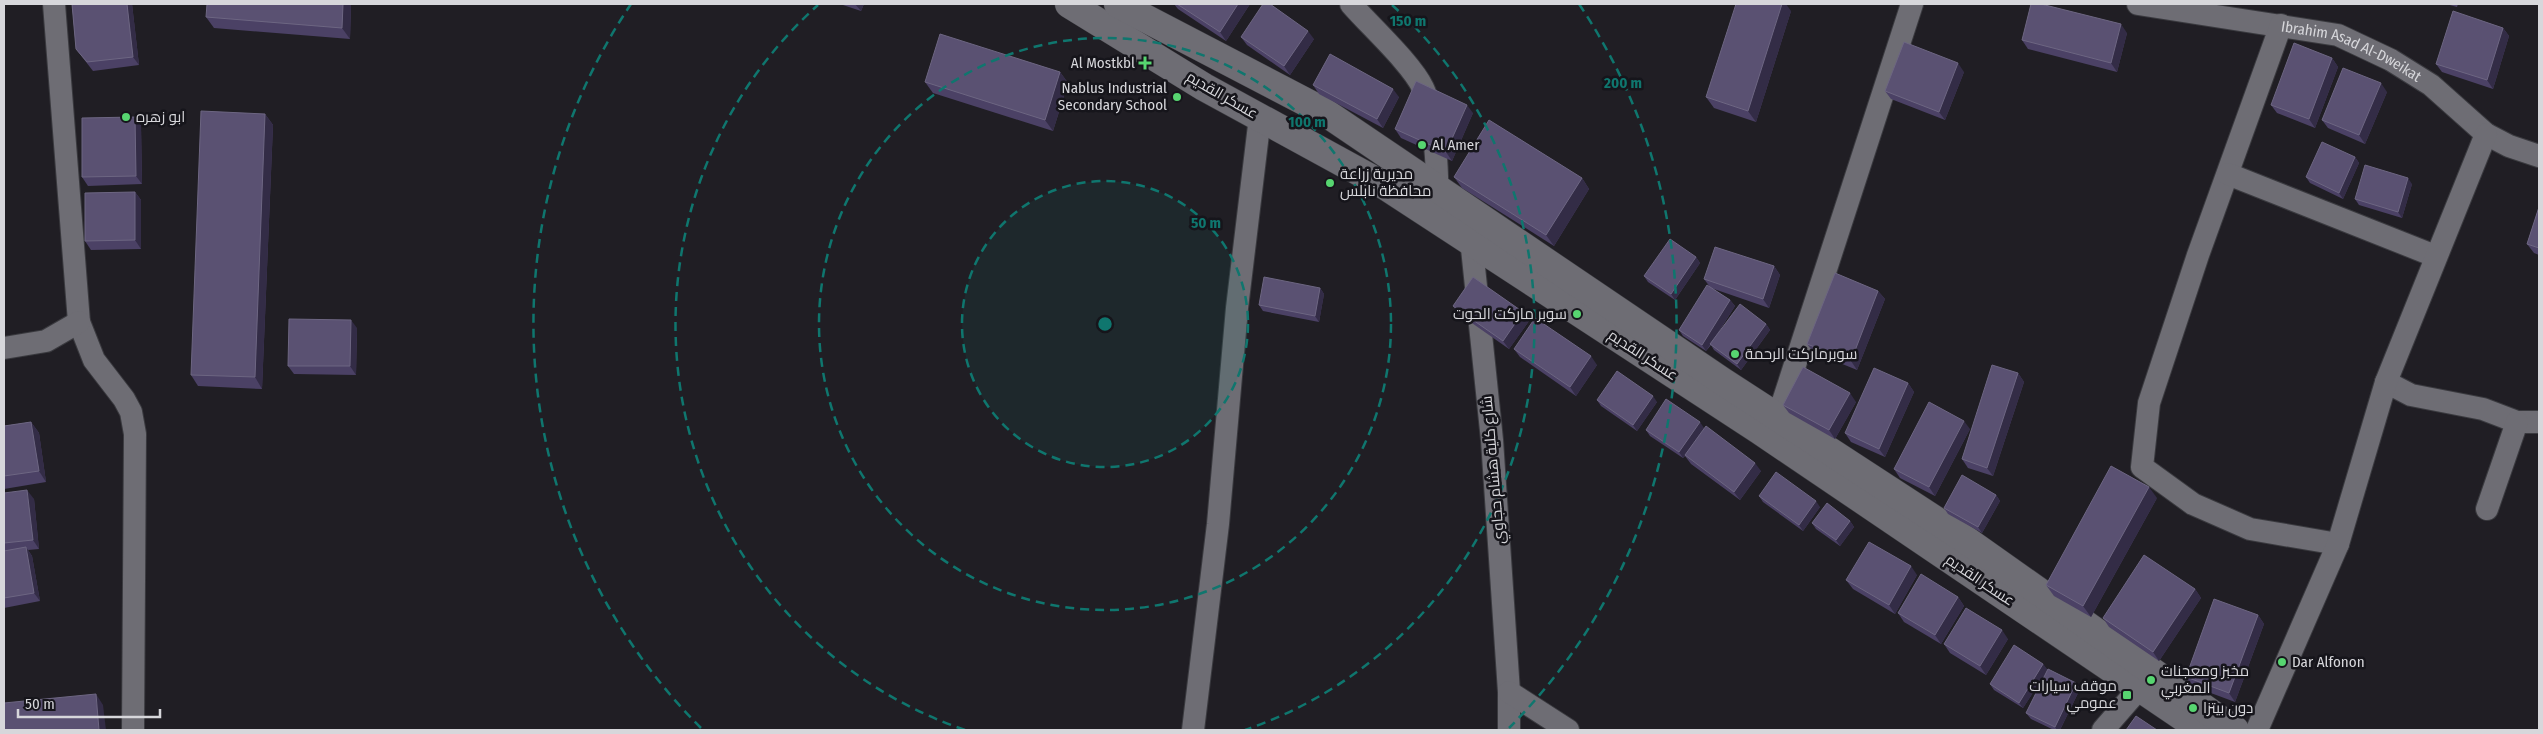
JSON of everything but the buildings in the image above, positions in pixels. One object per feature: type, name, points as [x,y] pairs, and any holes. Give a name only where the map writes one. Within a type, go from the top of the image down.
[{"type":"street","points":[[54,4],[79,322],[94,360],[124,399],[131,412],[135,434],[133,730]]},
{"type":"street","name":"عسكر القديم","points":[[1069,4],[1204,87],[1387,187],[1471,243],[1768,424]]},
{"type":"street","name":"عسكر القديم","points":[[1118,4],[1323,111],[1468,210],[1768,424],[2146,681],[2235,730]]},
{"type":"street","points":[[1350,4],[1403,61],[1423,88],[1433,134],[1438,190],[1436,220]]},
{"type":"street","points":[[1768,424],[1912,4]]},
{"type":"street","name":"Ibrahim Asad Al-Dweikat","points":[[2138,4],[2338,35],[2392,60],[2431,85],[2486,134],[2508,146],[2539,156]]},
{"type":"street","points":[[2282,25],[2149,403],[2142,467],[2193,504],[2250,529],[2338,544]]},
{"type":"street","points":[[1192,730],[1218,524],[1237,308],[1260,117]]},
{"type":"street","points":[[2257,730],[2338,544],[2386,382],[2435,256],[2486,134]]},
{"type":"street","points":[[2228,174],[2435,256]]},
{"type":"street","name":"شارع كلية هشام حجاوي","points":[[1468,210],[1492,440],[1510,730]]},
{"type":"street","points":[[4,348],[46,341],[79,322]]},
{"type":"street","points":[[2386,382],[2411,395],[2483,409],[2516,422],[2539,422]]},
{"type":"street","points":[[2487,509],[2516,422]]},
{"type":"street","points":[[2104,730],[2146,681]]},
{"type":"street","name":"عسكر القديم","points":[[2146,681],[2202,730]]},
{"type":"street","points":[[1509,692],[1568,730]]},
{"type":"place","name":"Al Mostkbl","points":[[1145,63]]},
{"type":"place","name":"Nablus Industrial Secondary School","points":[[1177,97]]},
{"type":"place","name":"ابو زهره","points":[[126,117]]},
{"type":"place","name":"Al Amer","points":[[1422,145]]},
{"type":"place","name":"مديرية زراعة محافظة نابلس","points":[[1330,183]]},
{"type":"place","name":"سوبر ماركت الحوت","points":[[1577,314]]},
{"type":"place","name":"سوبرماركت الرحمة","points":[[1735,354]]},
{"type":"place","name":"Dar Alfonon","points":[[2282,662]]},
{"type":"place","name":"مخبز ومعجنات المغربي","points":[[2151,680]]},
{"type":"place","name":"موقف سيارات عمومي","points":[[2127,695]]},
{"type":"place","name":"دون بيتزا","points":[[2193,708]]}]
